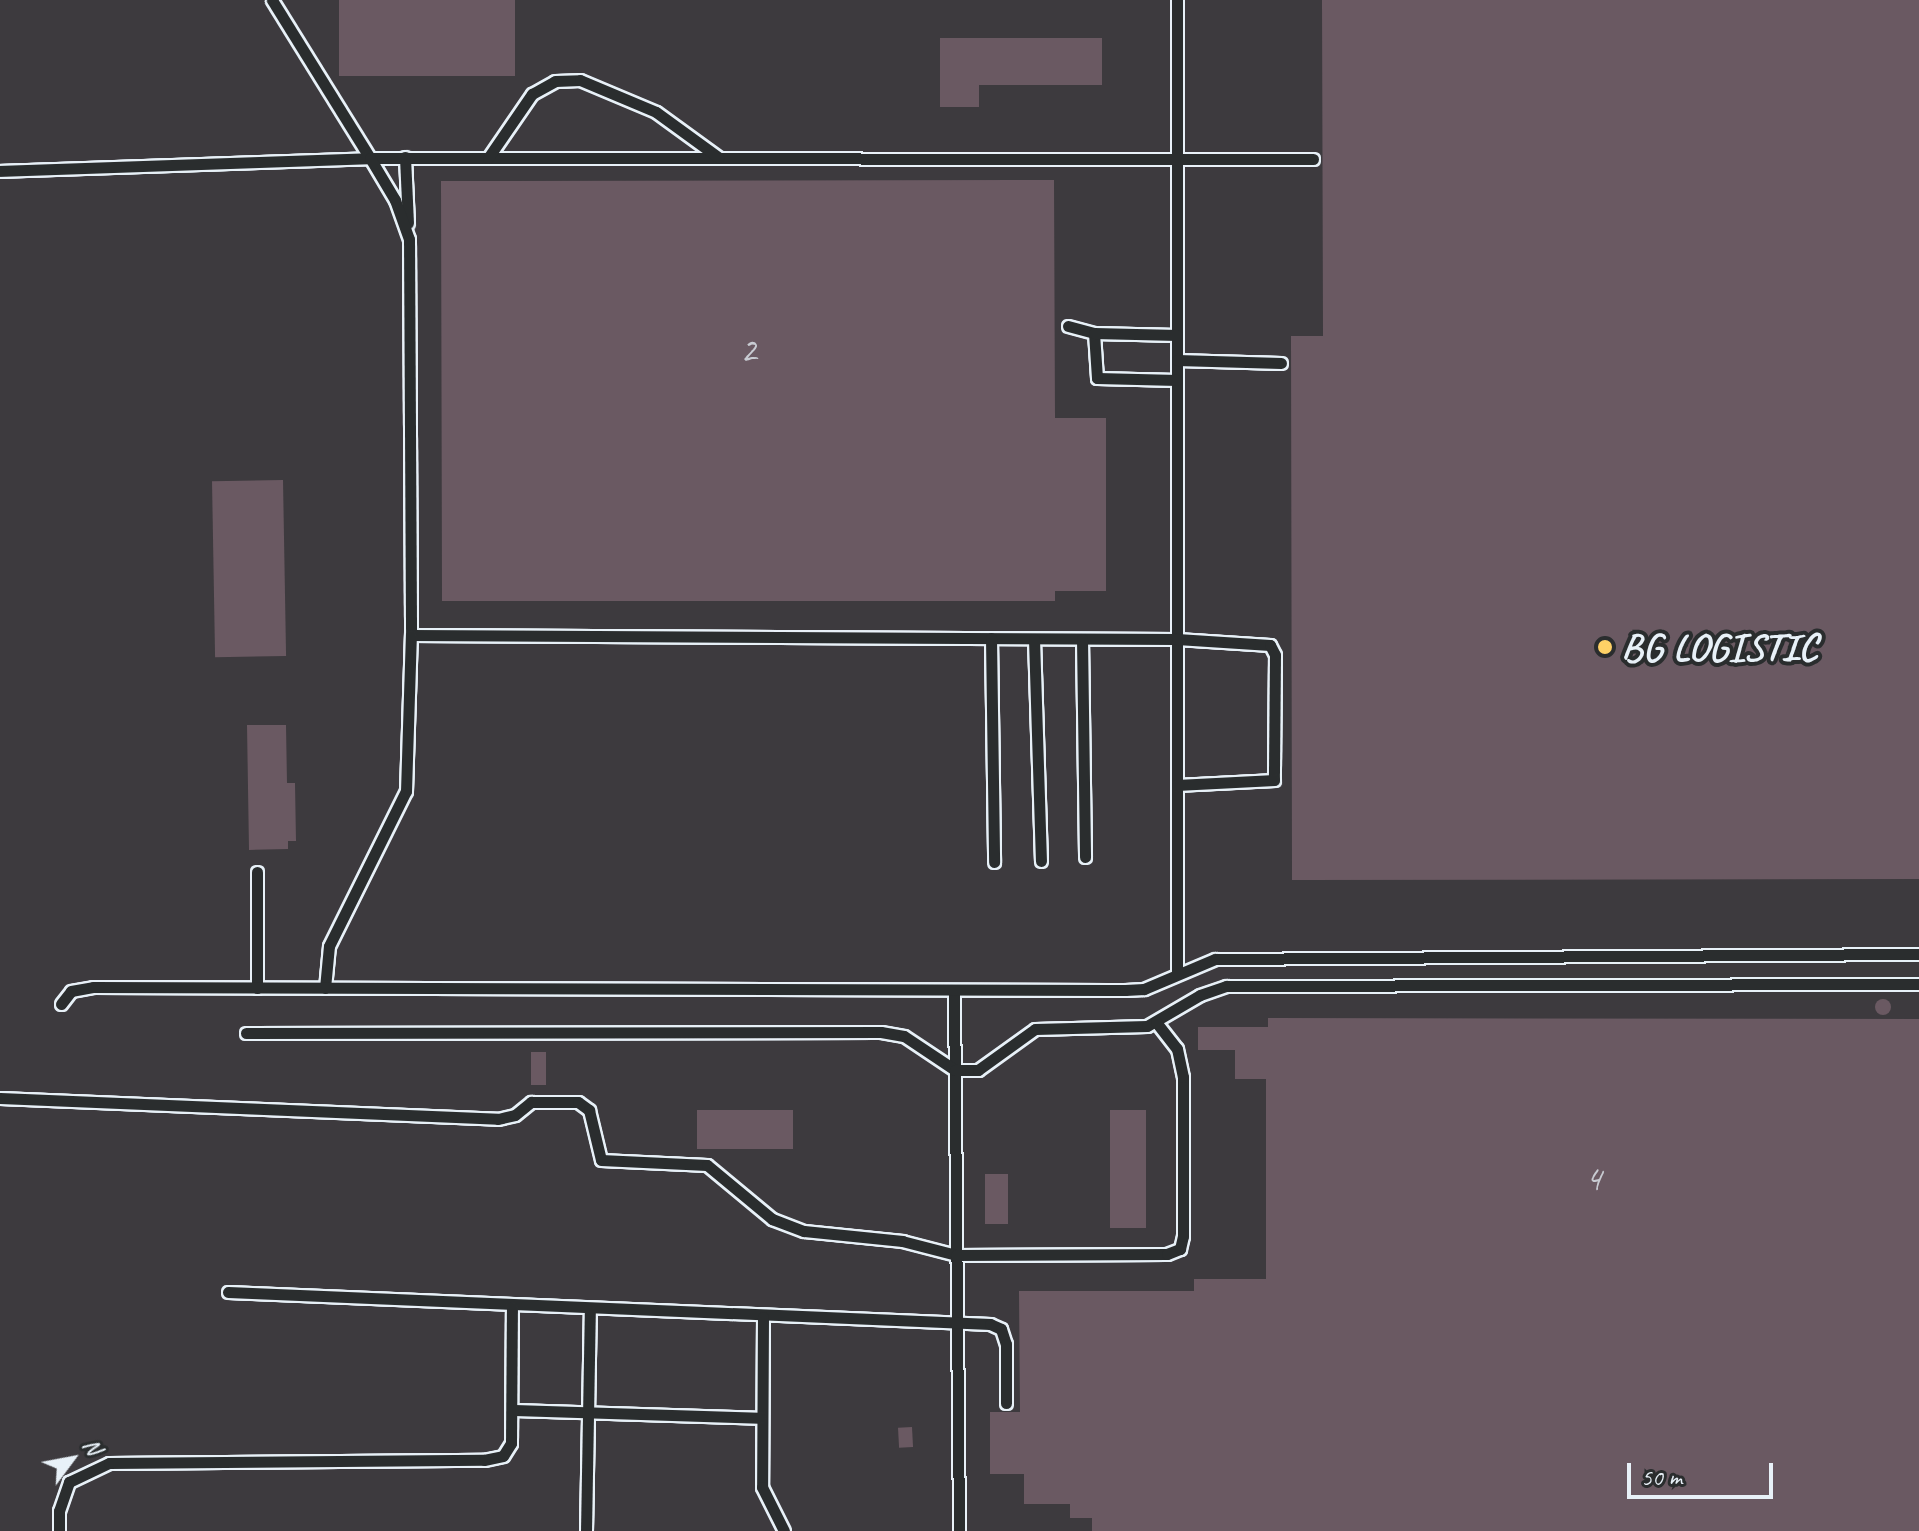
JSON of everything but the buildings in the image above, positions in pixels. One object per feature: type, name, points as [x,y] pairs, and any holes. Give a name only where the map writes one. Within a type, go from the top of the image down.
[{"type":"lane","points":[[272,0],[395,200],[409,239]]},
{"type":"lane","points":[[1177,0],[1177,973]]},
{"type":"lane","points":[[488,158],[532,94],[555,81],[580,80],[656,112],[718,157]]},
{"type":"lane","points":[[325,988],[329,946],[406,791],[411,635],[409,239],[405,157]]},
{"type":"lane","points":[[0,171],[405,157],[1313,159]]},
{"type":"lane","points":[[1068,326],[1094,333],[1177,335]]},
{"type":"lane","points":[[1094,333],[1097,378],[1177,380]]},
{"type":"lane","points":[[1177,360],[1281,363]]},
{"type":"lane","points":[[411,635],[1177,639],[1253,641],[1273,649],[1277,772],[1266,785],[1177,785]]},
{"type":"lane","points":[[991,638],[994,862]]},
{"type":"lane","points":[[1034,639],[1041,861]]},
{"type":"lane","points":[[1082,639],[1085,857]]},
{"type":"lane","points":[[257,872],[257,988]]},
{"type":"lane","points":[[61,1004],[71,991],[81,988],[1125,990],[1144,989],[1215,959],[1919,954]]},
{"type":"lane","points":[[246,1033],[881,1032],[904,1036],[955,1070],[983,1068],[1035,1029],[1156,1022],[1200,995],[1226,986],[1919,984]]},
{"type":"lane","points":[[954,990],[959,1531]]},
{"type":"lane","points":[[0,1098],[498,1119],[515,1115],[531,1102],[578,1102],[589,1110],[601,1160],[707,1165],[772,1219],[816,1233],[902,1241],[956,1255],[1167,1254],[1180,1249],[1182,1063],[1156,1022]]},
{"type":"lane","points":[[228,1292],[590,1311],[957,1324],[1001,1329],[1006,1344],[1006,1403]]},
{"type":"lane","points":[[59,1531],[59,1511],[69,1482],[93,1466],[126,1462],[484,1460],[503,1456],[511,1443],[512,1307]]},
{"type":"lane","points":[[586,1531],[590,1311]]},
{"type":"lane","points":[[763,1317],[762,1487],[784,1531]]},
{"type":"lane","points":[[512,1410],[761,1418]]},
{"type":"shaded area","points":[[0,0],[1919,0],[1919,1531],[0,1531]]},
{"type":"place","name":"BG LOGISTIC","points":[[1605,647]]}]
